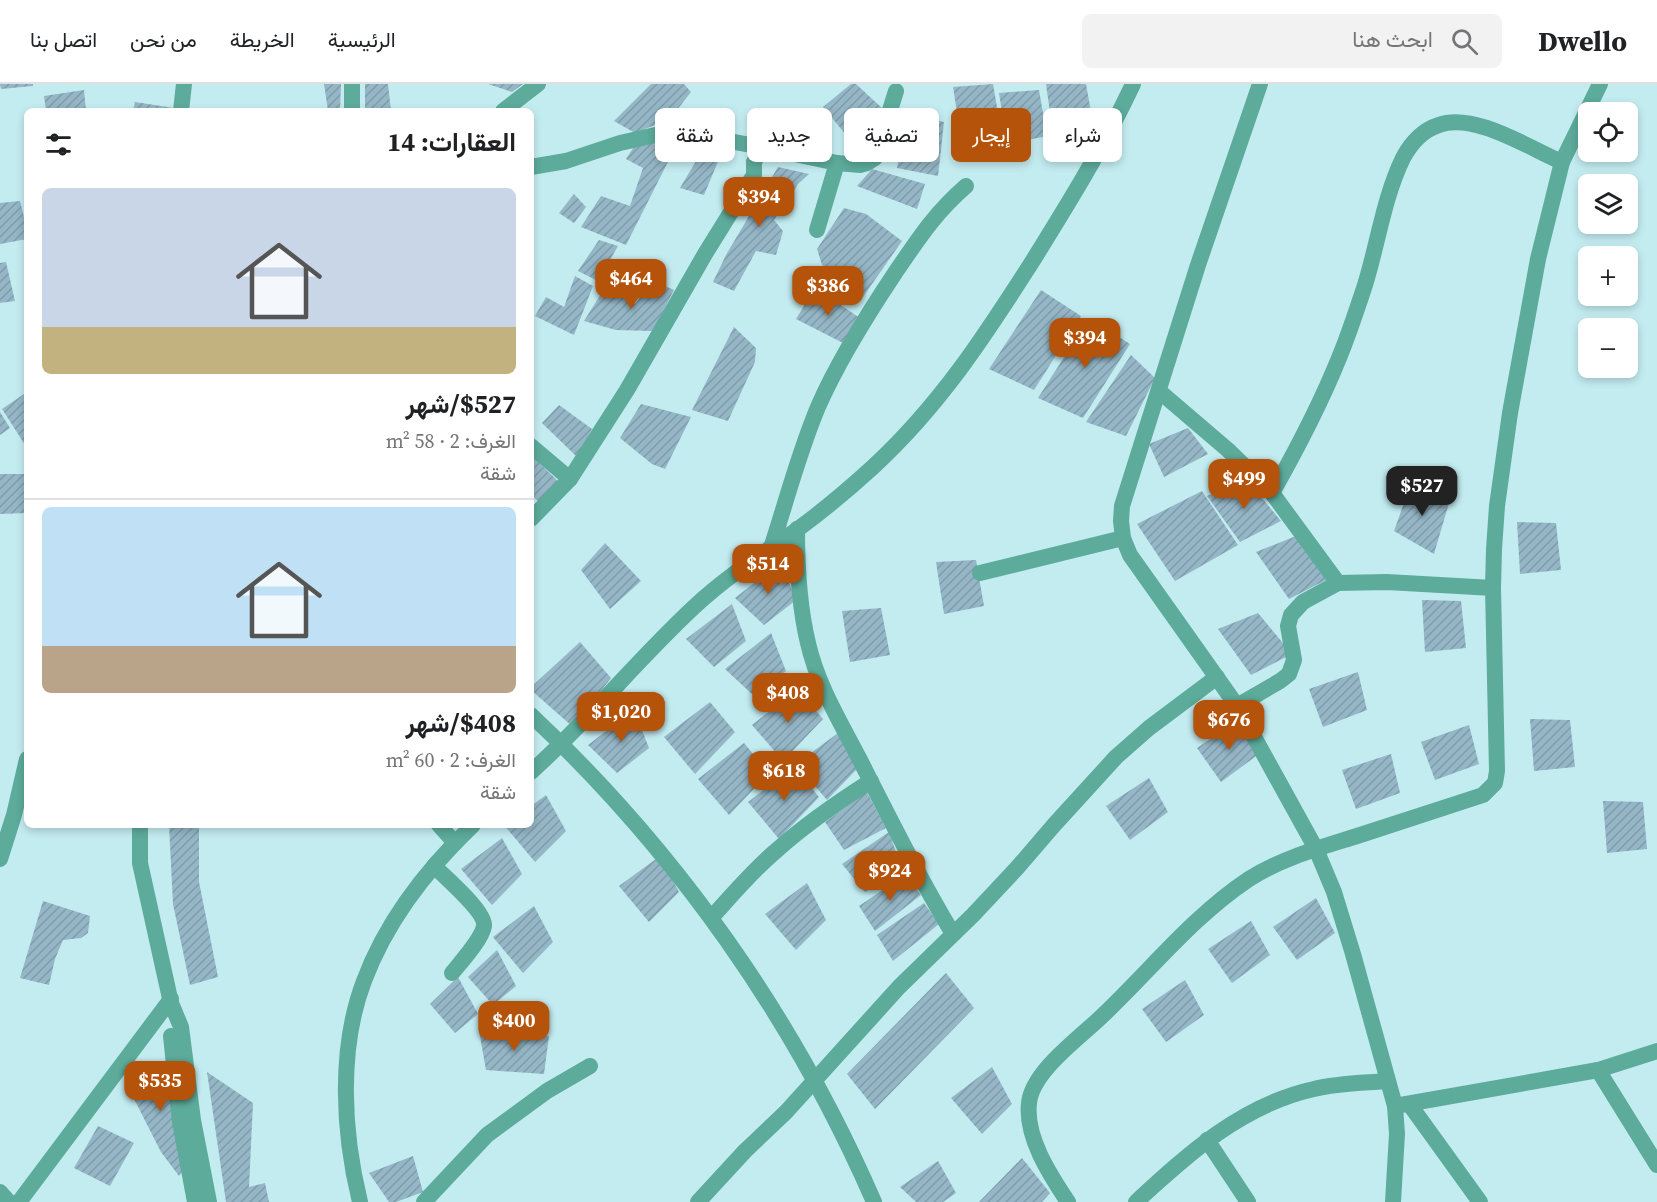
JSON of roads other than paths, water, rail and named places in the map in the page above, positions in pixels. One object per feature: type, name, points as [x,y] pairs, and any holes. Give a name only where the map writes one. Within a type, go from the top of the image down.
[{"type":"street","points":[[181,108],[184,84]]},
{"type":"street","points":[[352,84],[352,108]]},
{"type":"street","points":[[507,108],[538,84]]},
{"type":"street","points":[[534,769],[563,744],[637,664],[694,607],[735,572],[797,529],[874,466],[923,417],[959,372],[1004,306],[1086,173],[1114,124],[1133,84]]},
{"type":"street","points":[[1260,84],[1198,265],[1122,506],[1123,538],[1130,555],[1237,706],[1316,849],[1334,892],[1350,943],[1388,1081],[1402,1105],[1480,1202]]},
{"type":"street","points":[[1068,1202],[1038,1149],[1029,1121],[1032,1089],[1040,1075],[1103,1015],[1173,942],[1216,903],[1251,877],[1316,849],[1483,795],[1495,783],[1497,771],[1493,588],[1497,506],[1510,413],[1538,259],[1562,162],[1600,84]]},
{"type":"street","points":[[832,162],[860,165],[875,158],[896,91]]},
{"type":"street","points":[[1272,493],[1302,439],[1340,357],[1390,195],[1403,158],[1414,142],[1422,134],[1438,125],[1454,121],[1468,122],[1483,126],[1562,162]]},
{"type":"street","points":[[534,166],[673,131],[747,144]]},
{"type":"street","points":[[534,516],[570,479],[627,390],[705,254],[754,175],[754,162]]},
{"type":"street","points":[[817,230],[837,163]]},
{"type":"street","points":[[772,545],[798,457],[832,377],[881,294],[925,227],[945,204],[966,186]]},
{"type":"street","points":[[1159,392],[1228,450],[1272,493],[1338,583]]},
{"type":"street","points":[[534,449],[570,479]]},
{"type":"street","points":[[797,529],[802,614],[808,645],[817,672],[870,781],[953,934]]},
{"type":"street","points":[[980,573],[1123,538]]},
{"type":"street","points":[[1237,706],[1289,674],[1294,660],[1288,626],[1291,615],[1303,602],[1338,583],[1387,582],[1493,588]]},
{"type":"street","points":[[699,1202],[815,1081],[899,987],[1017,868],[1116,757],[1149,728],[1217,677]]},
{"type":"street","points":[[534,718],[600,783],[684,880],[712,917],[765,996],[815,1081],[874,1202]]},
{"type":"street","points":[[0,859],[14,815],[24,772]]},
{"type":"street","points":[[712,917],[739,886],[777,850],[828,809],[870,781]]},
{"type":"street","points":[[140,828],[140,864],[171,1001],[181,1027],[193,1120],[209,1202]]},
{"type":"street","points":[[442,828],[455,843]]},
{"type":"street","points":[[360,1202],[351,1166],[346,1089],[353,1019],[363,981],[382,940],[434,866],[470,828]]},
{"type":"street","points":[[434,866],[474,907],[484,921],[484,928],[479,937],[452,973]]},
{"type":"street","points":[[19,1202],[171,1001]]},
{"type":"street","points":[[171,1001],[177,1102],[195,1202]]},
{"type":"street","points":[[1402,1105],[1599,1070],[1657,1051]]},
{"type":"street","points":[[424,1202],[487,1135],[547,1091],[590,1066]]},
{"type":"street","points":[[1599,1070],[1657,1165]]},
{"type":"street","points":[[1136,1202],[1207,1140],[1248,1113],[1287,1096],[1316,1088],[1388,1081]]},
{"type":"street","points":[[1393,1202],[1397,1134],[1402,1105]]},
{"type":"street","points":[[1207,1140],[1248,1202]]},
{"type":"street","points":[[0,1192],[9,1202]]}]
